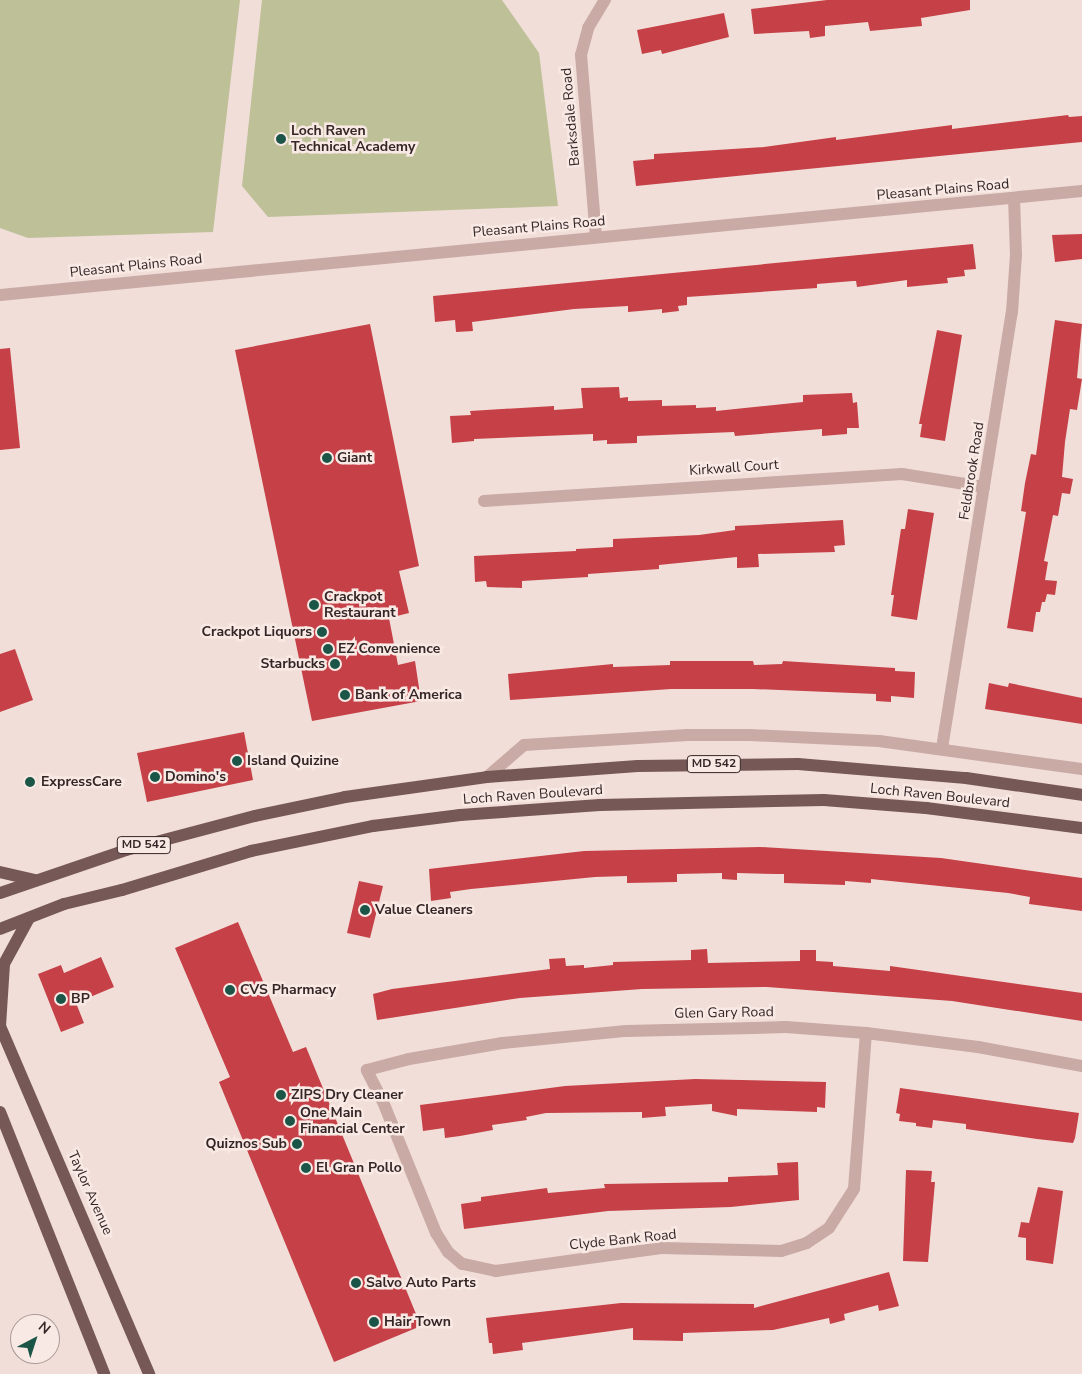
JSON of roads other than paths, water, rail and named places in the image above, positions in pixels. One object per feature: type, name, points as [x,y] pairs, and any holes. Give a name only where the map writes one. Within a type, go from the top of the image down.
[{"type":"main road","name":"Loch Raven Boulevard","points":[[0,893],[126,850],[255,816],[345,796],[488,777],[638,766],[798,764],[966,778],[1082,795]]},
{"type":"main road","name":"Loch Raven Boulevard","points":[[0,929],[64,904],[294,841],[373,826],[460,815],[600,805],[824,800],[926,808],[1082,828]]},
{"type":"main road","points":[[0,872],[35,880]]},
{"type":"main road","points":[[0,1026],[4,964],[29,918]]},
{"type":"main road","name":"Taylor Avenue","points":[[0,1026],[149,1374]]},
{"type":"main road","points":[[0,1112],[104,1374]]},
{"type":"street","name":"Barksdale Road","points":[[596,237],[581,55],[588,28],[605,0]]},
{"type":"street","name":"Pleasant Plains Road","points":[[0,295],[1082,191]]},
{"type":"street","name":"Feldbrook Road","points":[[942,748],[1012,312],[1016,255],[1014,198]]},
{"type":"street","name":"Kirkwall Court","points":[[484,501],[894,474],[936,477],[984,487]]},
{"type":"street","name":"Loch Raven Boulevard","points":[[488,777],[524,745],[626,738],[750,735],[942,748],[1082,769]]},
{"type":"street","name":"Glen Gary Road","points":[[367,1070],[409,1059],[503,1043],[626,1031],[786,1027],[866,1033],[978,1046],[1082,1066]]},
{"type":"street","name":"Clyde Bank Road","points":[[367,1070],[383,1102],[436,1233],[448,1252],[470,1268],[496,1270],[661,1248],[781,1251],[807,1243],[829,1228],[854,1189],[866,1033]]},
{"type":"place","name":"Loch Raven Technical Academy","points":[[281,139]]},
{"type":"place","name":"Giant","points":[[327,458]]},
{"type":"place","name":"Crackpot Restaurant","points":[[314,605]]},
{"type":"place","name":"Crackpot Liquors","points":[[322,632]]},
{"type":"place","name":"EZ Convenience","points":[[328,649]]},
{"type":"place","name":"Starbucks","points":[[335,664]]},
{"type":"place","name":"Bank of America","points":[[345,695]]},
{"type":"place","name":"Island Quizine","points":[[237,761]]},
{"type":"place","name":"Domino's","points":[[155,777]]},
{"type":"place","name":"ExpressCare","points":[[30,782]]},
{"type":"place","name":"Value Cleaners","points":[[365,910]]},
{"type":"place","name":"CVS Pharmacy","points":[[230,990]]},
{"type":"place","name":"BP","points":[[61,999]]},
{"type":"place","name":"ZIPS Dry Cleaner","points":[[281,1095]]},
{"type":"place","name":"One Main Financial Center","points":[[290,1121]]},
{"type":"place","name":"Quiznos Sub","points":[[297,1144]]},
{"type":"place","name":"El Gran Pollo","points":[[306,1168]]},
{"type":"place","name":"Salvo Auto Parts","points":[[356,1283]]},
{"type":"place","name":"Hair Town","points":[[374,1322]]}]
